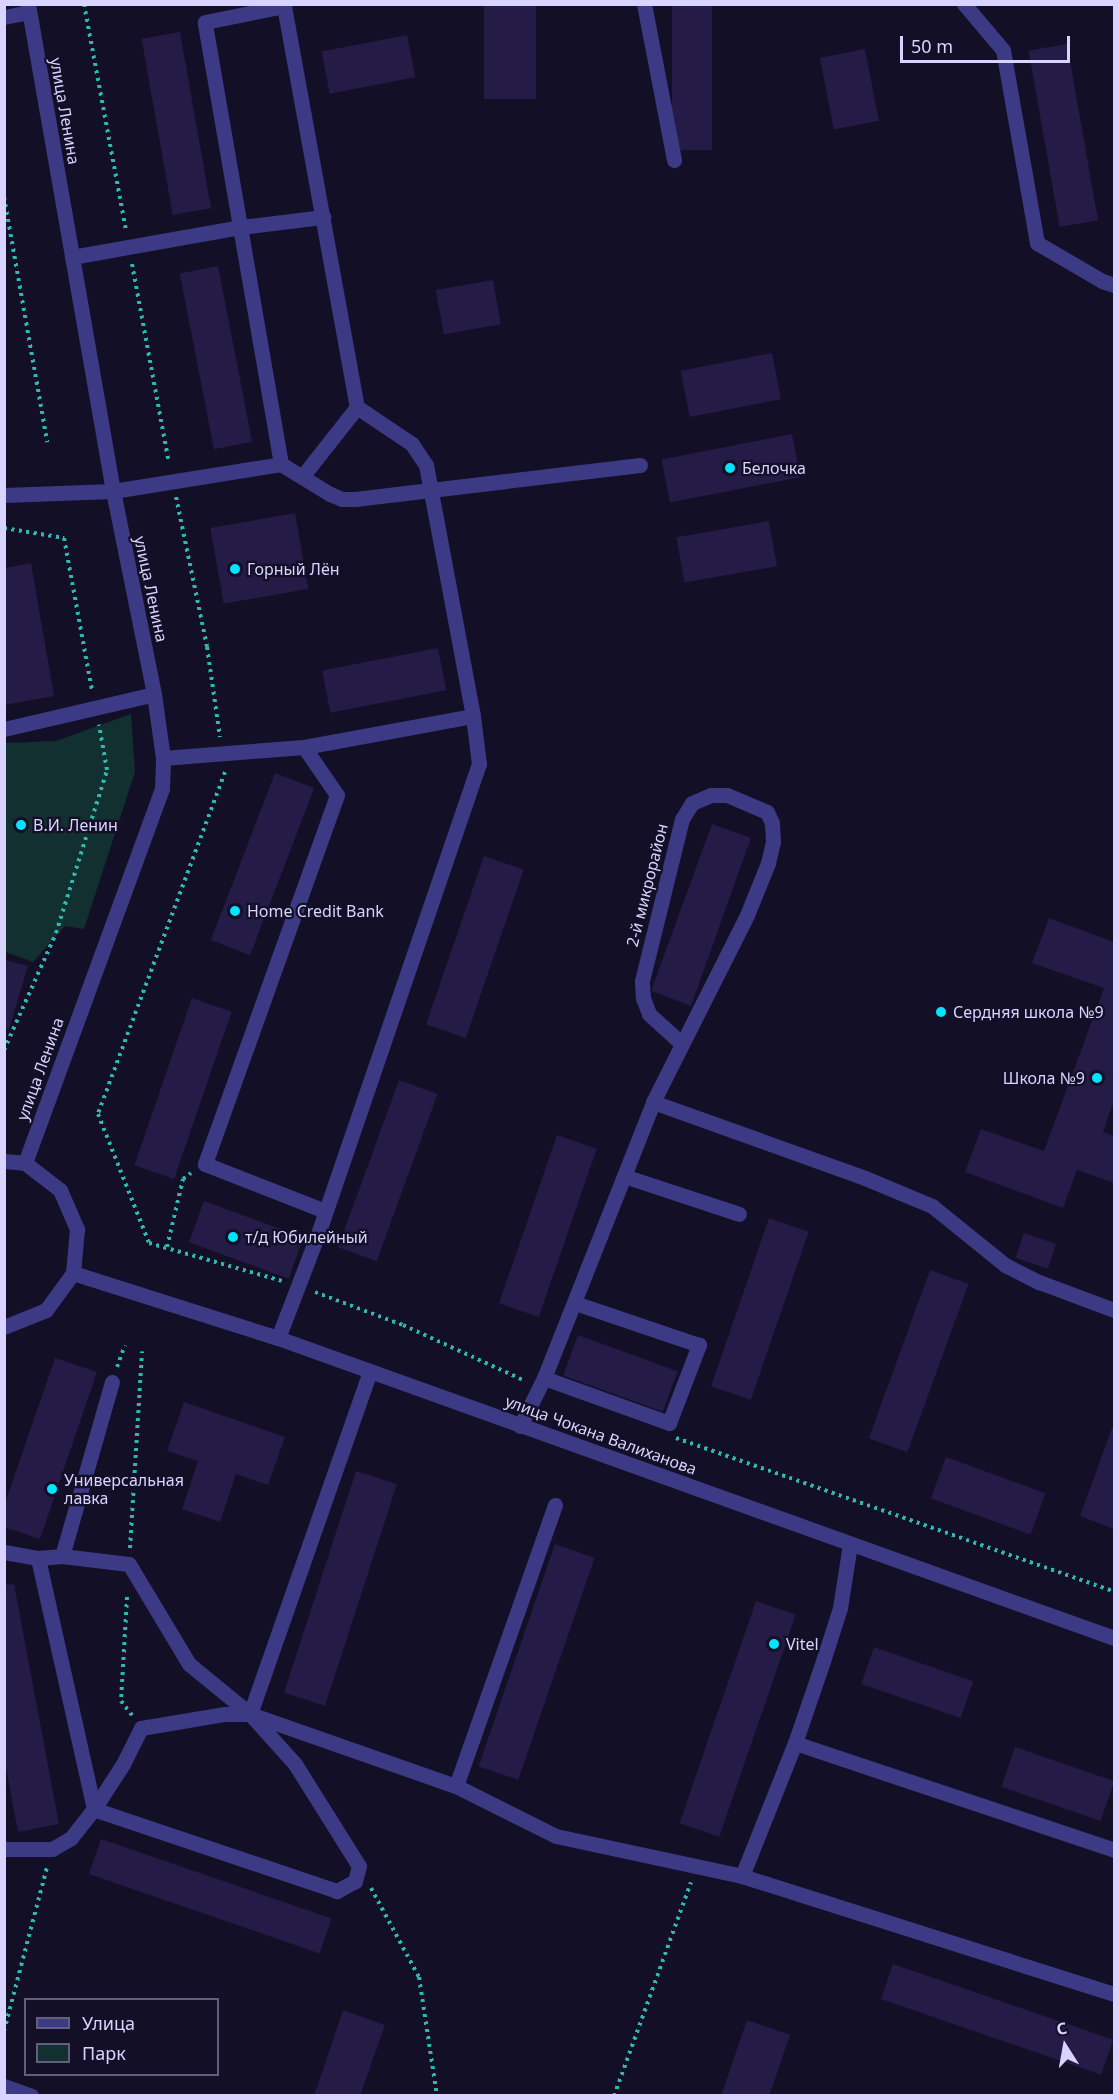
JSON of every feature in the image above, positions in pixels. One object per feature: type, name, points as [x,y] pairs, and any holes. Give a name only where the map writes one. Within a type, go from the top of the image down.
[{"type":"street","points":[[644,4],[674,160]]},
{"type":"street","points":[[964,4],[1003,50],[1037,243],[1102,281],[1114,285]]},
{"type":"street","points":[[278,1338],[326,1211],[479,764],[473,716],[426,465],[412,444],[357,407],[284,6],[205,22],[281,464]]},
{"type":"street","points":[[4,17],[28,8]]},
{"type":"street","name":"улица Ленина","points":[[25,1163],[162,789],[163,758],[154,694],[113,491],[28,8]]},
{"type":"street","points":[[72,257],[241,227],[323,217]]},
{"type":"street","points":[[302,477],[357,407]]},
{"type":"street","points":[[4,495],[113,491],[281,464],[342,499],[640,465]]},
{"type":"street","points":[[4,729],[154,694]]},
{"type":"street","points":[[163,758],[304,747],[473,716]]},
{"type":"street","points":[[304,747],[337,795],[205,1164],[326,1211]]},
{"type":"street","name":"2-й микрорайон","points":[[520,1426],[544,1378],[575,1303],[653,1102],[747,915],[768,863],[773,842],[772,824],[767,812],[727,795],[711,795],[692,803],[682,819],[642,981],[643,998],[650,1014],[681,1043]]},
{"type":"street","points":[[653,1102],[865,1178],[932,1206],[1005,1265],[1039,1282],[1114,1310]]},
{"type":"street","points":[[4,1161],[25,1163],[60,1190],[77,1229],[73,1273],[46,1310],[4,1327]]},
{"type":"street","points":[[624,1176],[739,1214]]},
{"type":"street","name":"улица Чокана Валиханова","points":[[73,1273],[278,1338],[1114,1638]]},
{"type":"street","points":[[544,1378],[669,1423],[699,1345],[575,1303]]},
{"type":"street","points":[[250,1714],[370,1372]]},
{"type":"street","points":[[62,1556],[112,1382]]},
{"type":"street","points":[[456,1786],[555,1505]]},
{"type":"street","points":[[742,1876],[795,1743],[840,1608],[850,1544]]},
{"type":"street","points":[[4,1552],[38,1558],[62,1556],[129,1564],[189,1664],[250,1714],[295,1764],[359,1866],[355,1881],[336,1891],[94,1809]]},
{"type":"street","points":[[38,1558],[94,1809]]},
{"type":"street","points":[[4,1849],[52,1849],[71,1838],[94,1809],[123,1764],[141,1728],[163,1722],[225,1714],[250,1714],[456,1786],[556,1836],[742,1876],[1114,1994]]},
{"type":"street","points":[[795,1743],[1114,1850]]},
{"type":"street","points":[[4,2086],[31,2096]]},
{"type":"path","points":[[84,4],[173,481],[207,647],[226,775],[98,1114]]},
{"type":"path","points":[[4,197],[47,442]]},
{"type":"path","points":[[4,528],[64,538],[107,770],[56,933],[4,1050]]},
{"type":"path","points":[[167,1247],[183,1179],[205,1164]]},
{"type":"path","points":[[141,1728],[121,1701],[142,1351]]},
{"type":"path","points":[[4,2031],[52,1849]]},
{"type":"path","points":[[359,1866],[419,1977],[437,2096]]},
{"type":"path","points":[[614,2096],[697,1866]]},
{"type":"green space","points":[[131,714],[135,772],[84,929],[65,926],[33,962],[5,952],[5,743],[56,741]]},
{"type":"building","points":[[484,4],[536,4],[536,99],[484,99]]},
{"type":"building","points":[[672,4],[712,4],[712,150],[672,150]]},
{"type":"building","points":[[180,32],[211,208],[173,215],[142,39]]},
{"type":"building","points":[[407,35],[415,77],[330,94],[322,52]]},
{"type":"building","points":[[1067,44],[1098,220],[1060,227],[1029,51]]},
{"type":"building","points":[[865,49],[879,121],[834,129],[820,58]]},
{"type":"building","points":[[218,266],[252,442],[214,449],[180,273]]},
{"type":"building","points":[[493,280],[501,324],[444,334],[436,290]]},
{"type":"building","points":[[772,353],[781,399],[690,417],[681,371]]},
{"type":"building","points":[[792,434],[800,477],[670,503],[661,459]]},
{"type":"building","points":[[295,513],[308,589],[224,604],[210,528]]},
{"type":"building","points":[[769,521],[777,566],[684,583],[676,537]]},
{"type":"building","points":[[31,563],[54,696],[4,705],[4,568]]},
{"type":"building","points":[[438,648],[446,690],[330,713],[322,671]]},
{"type":"building","points":[[275,773],[314,788],[250,955],[211,940]]},
{"type":"building","points":[[712,824],[751,838],[691,1006],[652,991],[652,988]]},
{"type":"building","points":[[484,856],[524,870],[466,1038],[426,1024]]},
{"type":"building","points":[[1049,918],[1114,942],[1114,1101],[1103,1132],[1114,1136],[1114,1183],[1077,1170],[1063,1208],[965,1172],[981,1129],[1044,1151],[1104,988],[1032,963]]},
{"type":"building","points":[[4,960],[28,966],[9,1029],[4,1028]]},
{"type":"building","points":[[192,998],[232,1012],[174,1179],[134,1165]]},
{"type":"building","points":[[399,1080],[438,1094],[377,1261],[338,1247]]},
{"type":"building","points":[[557,1135],[597,1149],[539,1317],[499,1303]]},
{"type":"building","points":[[204,1201],[304,1237],[289,1279],[189,1242]]},
{"type":"building","points":[[769,1218],[809,1232],[751,1400],[711,1386]]},
{"type":"building","points":[[1024,1233],[1056,1244],[1048,1269],[1016,1258]]},
{"type":"building","points":[[930,1270],[969,1284],[907,1452],[869,1438]]},
{"type":"building","points":[[578,1335],[678,1371],[663,1412],[563,1375]]},
{"type":"building","points":[[55,1358],[97,1372],[40,1539],[4,1527],[4,1506]]},
{"type":"building","points":[[184,1402],[285,1437],[268,1485],[236,1474],[220,1522],[182,1509],[198,1461],[167,1451]]},
{"type":"building","points":[[1112,1428],[1114,1428],[1114,1529],[1080,1516]]},
{"type":"building","points":[[946,1457],[1046,1493],[1031,1535],[931,1498]]},
{"type":"building","points":[[356,1471],[397,1484],[325,1706],[284,1693]]},
{"type":"building","points":[[555,1544],[595,1558],[518,1780],[478,1766]]},
{"type":"building","points":[[14,1584],[59,1824],[18,1832],[4,1757],[4,1585]]},
{"type":"building","points":[[756,1601],[796,1615],[719,1837],[679,1823]]},
{"type":"building","points":[[874,1647],[973,1681],[961,1718],[861,1684]]},
{"type":"building","points":[[1015,1747],[1114,1781],[1101,1821],[1001,1787]]},
{"type":"building","points":[[101,1839],[332,1918],[320,1953],[89,1874]]},
{"type":"building","points":[[893,1964],[1113,2040],[1101,2075],[881,1999]]},
{"type":"building","points":[[343,2010],[385,2025],[360,2096],[314,2096]]},
{"type":"building","points":[[747,2020],[790,2035],[769,2096],[721,2096]]},
{"type":"place","name":"Белочка","points":[[730,468]]},
{"type":"place","name":"Горный Лён","points":[[235,569]]},
{"type":"place","name":"В.И. Ленин","points":[[21,825]]},
{"type":"place","name":"Home Credit Bank","points":[[235,911]]},
{"type":"place","name":"Сердняя школа №9","points":[[941,1012]]},
{"type":"place","name":"Школа №9","points":[[1097,1078]]},
{"type":"place","name":"т/д Юбилейный","points":[[233,1237]]},
{"type":"place","name":"Универсальная лавка","points":[[52,1489]]},
{"type":"place","name":"Vitel","points":[[774,1644]]}]
